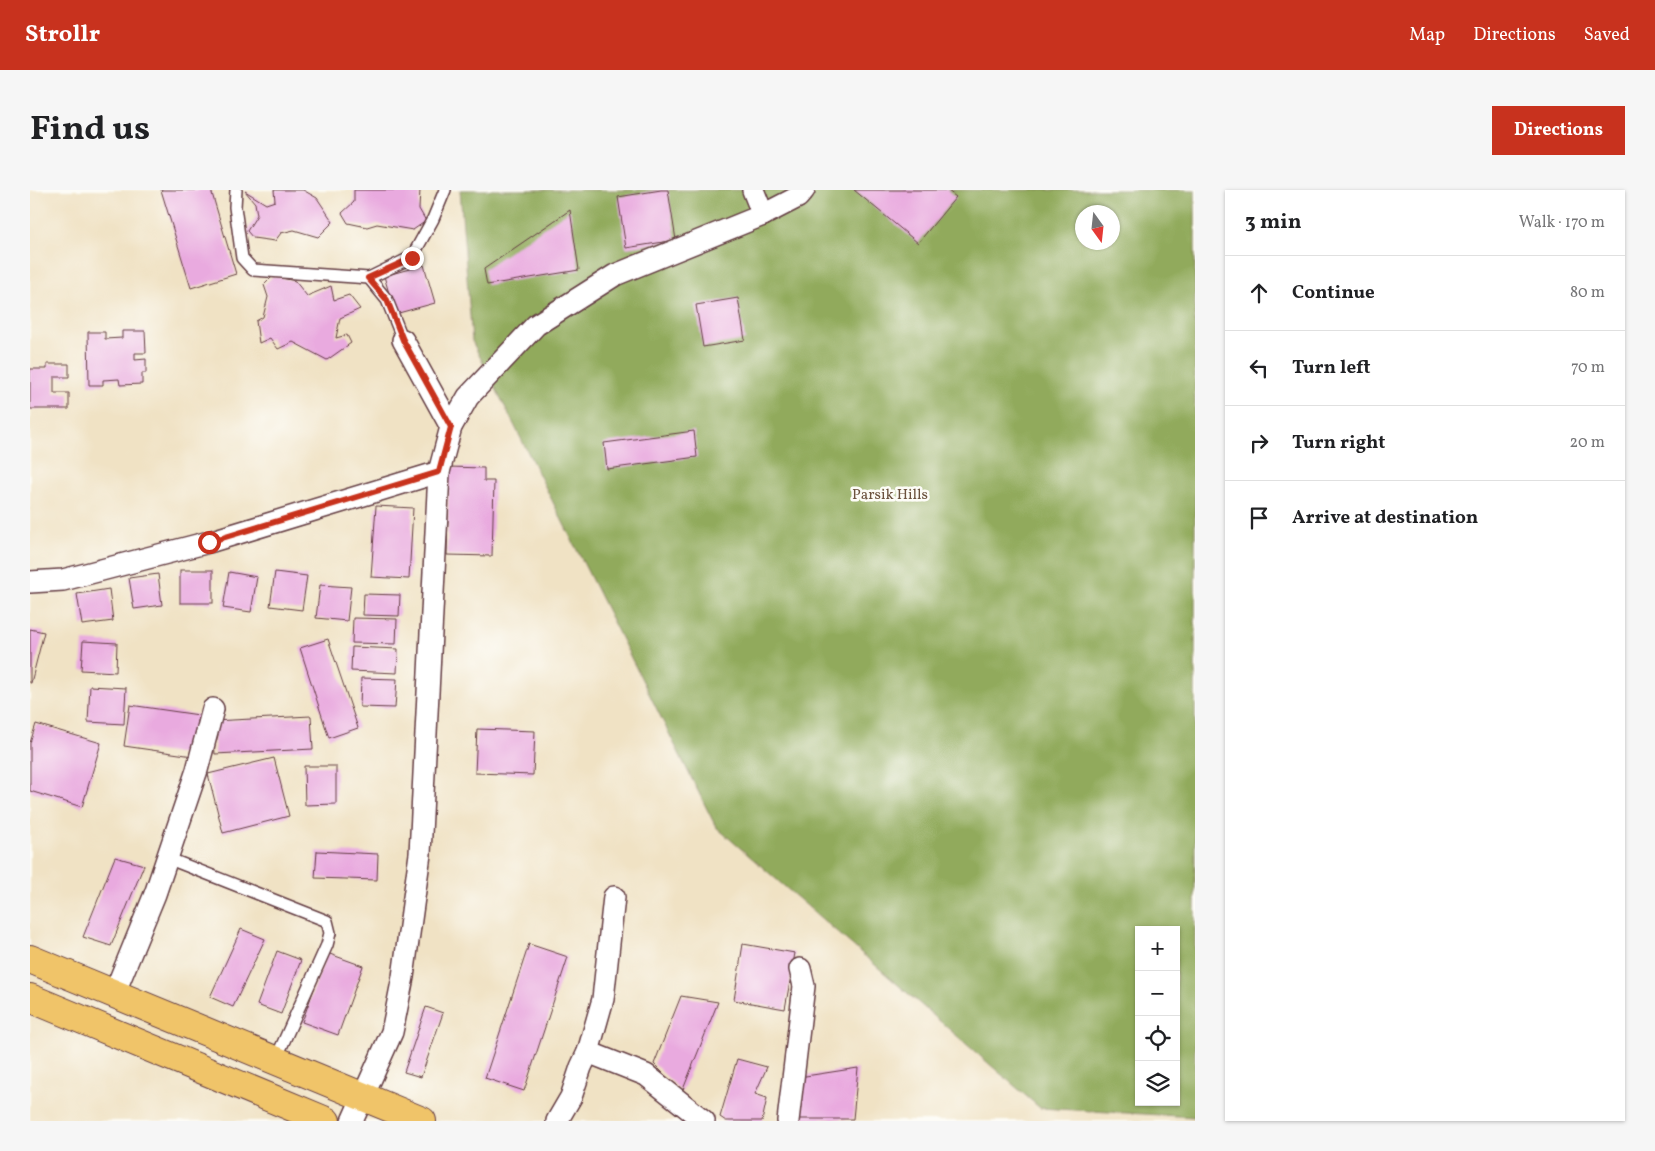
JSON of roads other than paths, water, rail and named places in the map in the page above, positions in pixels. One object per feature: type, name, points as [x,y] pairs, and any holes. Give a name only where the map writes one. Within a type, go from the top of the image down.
[{"type":"highway","points":[[30,959],[276,1061],[358,1109],[422,1121]]},
{"type":"highway","points":[[30,998],[326,1121]]},
{"type":"highway","points":[[185,1063],[199,1029]]},
{"type":"street","points":[[753,190],[763,215]]},
{"type":"street","points":[[358,1109],[392,1032],[403,978],[420,854],[429,636],[439,472],[451,427],[468,397],[536,325],[615,274],[763,215],[798,197],[804,190]]},
{"type":"street","points":[[403,340],[451,427]]},
{"type":"street","points":[[30,582],[63,580],[209,542],[439,472]]},
{"type":"street","points":[[114,994],[156,894],[197,770],[213,709]]},
{"type":"street","points":[[557,1121],[571,1097],[588,1052],[603,999],[614,897]]},
{"type":"street","points":[[788,1121],[804,986],[800,969]]},
{"type":"street","points":[[588,1052],[646,1075],[704,1121]]},
{"type":"lane","points":[[236,190],[235,207],[242,258],[254,270],[368,278],[412,258],[439,207],[445,190]]},
{"type":"lane","points":[[368,278],[387,300],[403,340]]},
{"type":"lane","points":[[167,858],[316,915],[327,921],[330,933],[327,945],[276,1061]]},
{"type":"park label","name":"Parsik Hills","points":[[890,495]]}]
